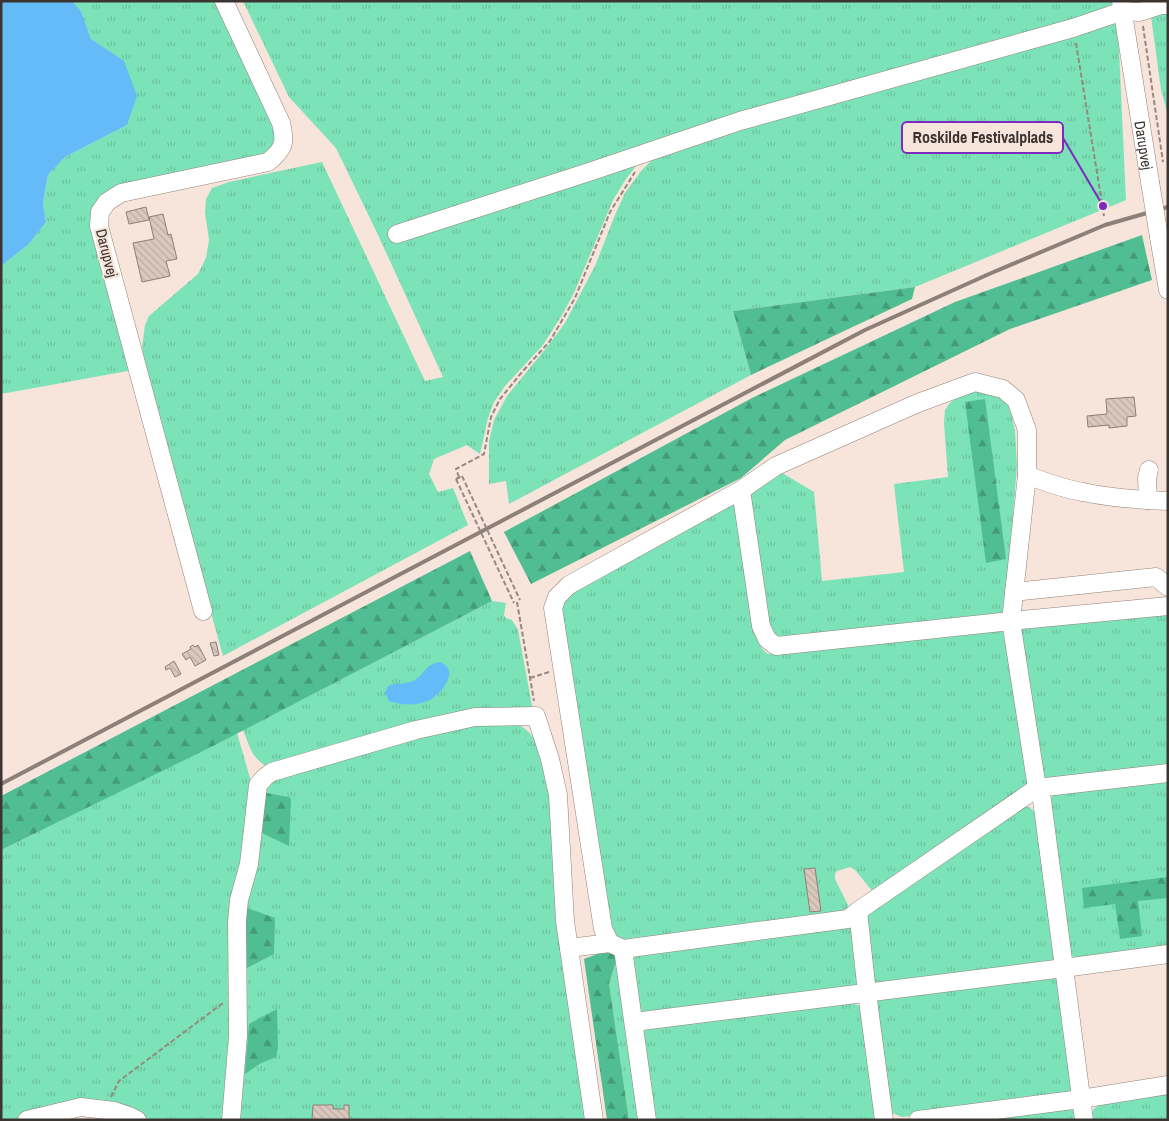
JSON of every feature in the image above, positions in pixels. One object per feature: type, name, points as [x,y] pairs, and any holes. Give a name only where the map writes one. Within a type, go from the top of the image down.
[{"type":"street","name":"Darupvej","points":[[203,611],[99,226],[100,212],[107,202],[121,193],[268,162],[283,147],[284,135],[281,123],[224,1]]},
{"type":"street","points":[[397,234],[740,121],[1073,28],[1122,6],[1140,12],[1161,5],[1168,5]]},
{"type":"street","name":"Darupvej","points":[[1122,6],[1168,290]]},
{"type":"street","points":[[647,1120],[634,1022],[616,946],[602,929],[552,608],[557,597],[569,585],[742,490],[776,466],[918,403],[975,382],[1003,389],[1016,400],[1027,430],[1027,475],[1010,621],[1037,788],[1042,800],[1084,1120]]},
{"type":"street","points":[[1148,500],[1147,478],[1149,470]]},
{"type":"street","points":[[1027,475],[1081,492],[1168,501]]},
{"type":"street","points":[[742,490],[760,626],[767,640],[776,646],[1168,606]]},
{"type":"street","points":[[1014,592],[1156,577],[1168,587]]},
{"type":"street","points":[[231,1120],[238,1036],[237,921],[239,900],[248,864],[258,785],[272,772],[416,730],[475,717],[536,716],[550,759],[558,795],[565,921],[594,1120]]},
{"type":"street","points":[[569,948],[616,946],[848,919],[1037,788],[1168,773]]},
{"type":"street","points":[[858,912],[866,993],[884,1120]]},
{"type":"street","points":[[634,1022],[1168,954]]},
{"type":"street","points":[[918,1120],[1081,1099],[1168,1085]]},
{"type":"street","points":[[27,1120],[81,1107],[103,1115],[114,1111],[137,1120]]},
{"type":"path","points":[[1140,12],[1163,161],[1161,166]]},
{"type":"path","points":[[1073,28],[1104,216]]},
{"type":"path","points":[[536,716],[516,602],[456,479],[459,477],[456,469],[484,454],[491,417],[500,399],[550,341],[575,298],[610,212],[635,172]]},
{"type":"path","points":[[459,477],[462,476],[520,600],[516,602]]},
{"type":"path","points":[[530,678],[562,667]]},
{"type":"path","points":[[103,1115],[119,1081],[225,1002],[238,1000]]},
{"type":"green space","points":[[72,1],[223,1],[281,123],[278,146],[266,156],[101,201],[133,370],[1,394],[1,266],[29,244],[46,222],[43,203],[48,175],[65,157],[127,125],[124,62],[91,39],[81,11]]},
{"type":"green space","points":[[243,1],[1113,1],[1113,4],[1052,29],[643,157],[613,200],[574,293],[562,315],[543,345],[505,386],[494,402],[488,418],[480,454],[467,445],[434,459],[429,474],[438,492],[453,488],[468,525],[223,656],[150,393],[142,348],[145,325],[149,316],[198,274],[206,258],[209,240],[205,212],[206,199],[212,188],[229,182],[322,162],[425,381],[443,377],[336,148],[289,97]]},
{"type":"green space","points":[[1168,12],[1168,115],[1161,90],[1151,16]]},
{"type":"green space","points":[[1115,23],[1118,29],[1126,200],[915,287],[733,311],[751,375],[509,504],[506,481],[489,484],[489,441],[494,420],[507,396],[565,323],[595,266],[625,193],[641,171],[657,155],[668,149]]},
{"type":"green space","points":[[1142,235],[1152,280],[1010,329],[785,440],[741,478],[531,584],[504,532],[752,398],[955,302]]},
{"type":"green space","points":[[915,287],[912,299],[751,375],[733,311]]},
{"type":"green space","points":[[986,387],[1007,401],[1015,431],[1017,466],[1006,599],[1003,612],[998,618],[782,640],[770,633],[749,494],[779,471],[814,492],[822,581],[904,572],[894,484],[948,477],[944,423],[945,410],[960,394]]},
{"type":"green space","points":[[985,399],[1006,559],[986,563],[965,402]]},
{"type":"green space","points":[[735,502],[761,647],[768,654],[993,627],[1004,630],[1029,783],[1026,789],[873,892],[855,870],[850,867],[837,871],[835,879],[848,905],[847,910],[840,915],[624,940],[617,936],[611,927],[561,608],[569,592]]},
{"type":"green space","points":[[470,551],[492,601],[213,746],[1,850],[1,796]]},
{"type":"green space","points":[[492,601],[506,603],[504,615],[512,620],[518,630],[533,711],[269,767],[255,757],[243,730]]},
{"type":"green space","points":[[1168,611],[1168,765],[1044,781],[1018,635],[1023,625]]},
{"type":"green space","points":[[476,722],[512,723],[524,728],[533,737],[547,760],[589,1120],[235,1120],[241,927],[262,794],[272,781],[286,773]]},
{"type":"green space","points":[[237,733],[252,785],[235,1021],[225,1120],[150,1120],[129,1109],[57,1108],[13,1120],[1,1120],[1,850]]},
{"type":"green space","points":[[1168,781],[1168,950],[1077,958],[1069,955],[1050,799],[1054,794]]},
{"type":"green space","points":[[266,793],[291,799],[289,846],[262,833]]},
{"type":"green space","points":[[1025,806],[1035,812],[1054,960],[875,983],[873,981],[866,928],[867,915]]},
{"type":"green space","points":[[1168,877],[1168,898],[1138,901],[1142,936],[1120,939],[1115,904],[1084,908],[1082,888]]},
{"type":"green space","points":[[247,908],[275,918],[274,954],[247,968],[244,932]]},
{"type":"green space","points":[[848,924],[853,928],[860,988],[651,1019],[639,1012],[633,959],[636,956]]},
{"type":"green space","points":[[608,950],[619,953],[609,983],[629,1120],[607,1120],[584,959]]},
{"type":"green space","points":[[619,953],[640,1120],[629,1120],[609,983]]},
{"type":"green space","points":[[1052,976],[1059,978],[1073,1087],[1068,1094],[902,1117],[892,1113],[889,1108],[876,1007],[882,997]]},
{"type":"green space","points":[[849,1004],[860,1006],[875,1117],[872,1120],[651,1120],[642,1032],[650,1028]]},
{"type":"green space","points":[[277,1009],[278,1047],[276,1057],[261,1063],[245,1074],[249,1024]]},
{"type":"green space","points":[[1168,1093],[1168,1120],[1090,1120],[1094,1109],[1104,1102]]},
{"type":"green space","points":[[1071,1108],[1077,1115],[1078,1120],[950,1120]]},
{"type":"water","points":[[1,1],[72,1],[81,11],[91,39],[124,61],[137,96],[127,125],[65,157],[48,175],[43,203],[46,222],[29,244],[1,266]]},
{"type":"water","points":[[440,662],[446,666],[449,676],[443,688],[433,698],[423,703],[414,704],[389,701],[385,693],[388,686],[415,680],[428,667]]},
{"type":"building","points":[[146,207],[149,220],[129,224],[126,212]]},
{"type":"building","points":[[163,214],[168,235],[171,234],[177,259],[166,261],[170,276],[142,282],[133,243],[154,239],[149,217]]},
{"type":"building","points":[[1134,397],[1136,416],[1127,417],[1127,426],[1109,428],[1109,425],[1088,427],[1087,416],[1107,414],[1106,399]]},
{"type":"building","points":[[216,642],[219,655],[214,656],[210,643]]},
{"type":"building","points":[[193,645],[195,647],[198,645],[206,660],[195,666],[190,657],[186,660],[182,654],[191,649],[190,647]]},
{"type":"building","points":[[174,661],[181,674],[175,677],[170,668],[166,670],[165,667]]},
{"type":"building","points":[[815,868],[821,911],[810,912],[804,869]]},
{"type":"building","points":[[313,1105],[333,1105],[333,1109],[344,1109],[344,1105],[349,1105],[349,1120],[312,1120]]},
{"type":"railway","points":[[1,784],[865,330],[989,274],[1105,225],[1168,207]]},
{"type":"place","name":"Roskilde Festivalplads","points":[[1103,206]]}]
